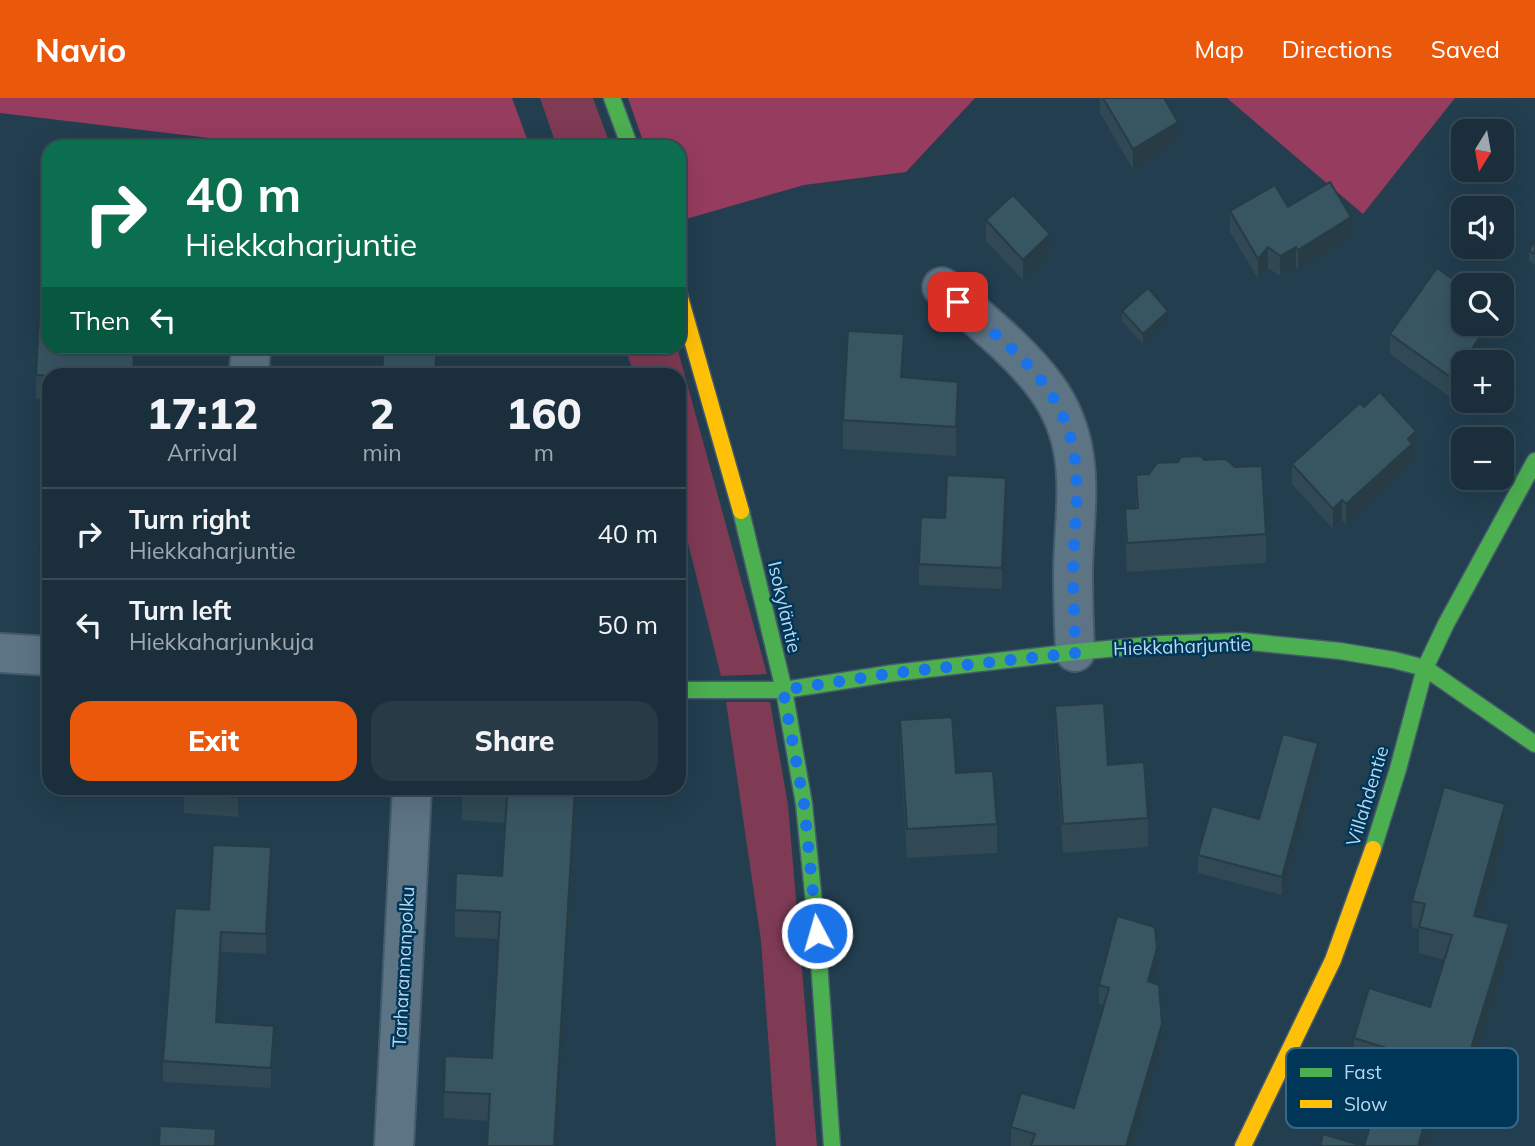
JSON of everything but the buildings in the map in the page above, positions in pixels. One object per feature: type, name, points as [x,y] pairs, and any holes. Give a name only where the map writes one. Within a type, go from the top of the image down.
[{"type":"street","points":[[612,98],[627,140]]},
{"type":"street","points":[[942,287],[1008,346],[1046,387],[1068,427],[1077,463],[1078,511],[1073,572],[1075,653]]},
{"type":"street","name":"Isokyläntie","points":[[686,318],[736,490],[783,690],[804,804],[819,959],[832,1146]]},
{"type":"street","name":"Villahdentie","points":[[1291,1048],[1334,960],[1387,805],[1425,668],[1469,579],[1535,461]]},
{"type":"street","name":"Hiekkaharjuntie","points":[[686,690],[783,690],[894,673],[1075,653],[1161,644],[1241,641],[1340,652],[1394,660],[1425,668],[1535,744]]},
{"type":"street","points":[[0,653],[42,656]]},
{"type":"street","name":"Tarharannanpolku","points":[[394,1146],[412,795]]},
{"type":"street","name":"Villahdentie","points":[[1243,1146],[1286,1058]]},
{"type":"shaded area","points":[[0,98],[512,98],[527,140],[226,140],[0,113]]},
{"type":"shaded area","points":[[540,98],[593,98],[608,140],[555,140]]},
{"type":"shaded area","points":[[628,98],[975,98],[906,172],[804,185],[686,219],[686,140],[643,140]]},
{"type":"shaded area","points":[[1227,98],[1455,98],[1363,214]]},
{"type":"shaded area","points":[[627,354],[679,354],[683,368],[632,368]]},
{"type":"shaded area","points":[[686,380],[767,674],[721,676],[686,534]]},
{"type":"shaded area","points":[[726,702],[770,702],[788,805],[817,1146],[776,1146],[761,941]]},
{"type":"traffic: fast","points":[[612,98],[627,140]]},
{"type":"traffic: fast","points":[[1373,849],[1425,668],[1446,624],[1535,461]]},
{"type":"traffic: fast","points":[[741,511],[784,690],[804,804],[817,933],[832,1146]]},
{"type":"traffic: fast","points":[[686,690],[784,690],[894,673],[1075,652],[1161,644],[1241,641],[1340,651],[1425,668],[1535,744]]},
{"type":"traffic: slow","points":[[686,318],[741,511]]},
{"type":"traffic: slow","points":[[1290,1048],[1333,960],[1373,849]]},
{"type":"traffic: slow","points":[[1243,1146],[1286,1057]]},
{"type":"route","points":[[817,933],[804,804],[783,690],[894,673],[1075,653],[1073,572],[1078,511],[1077,463],[1068,427],[1046,387],[1008,346],[958,302]]}]
